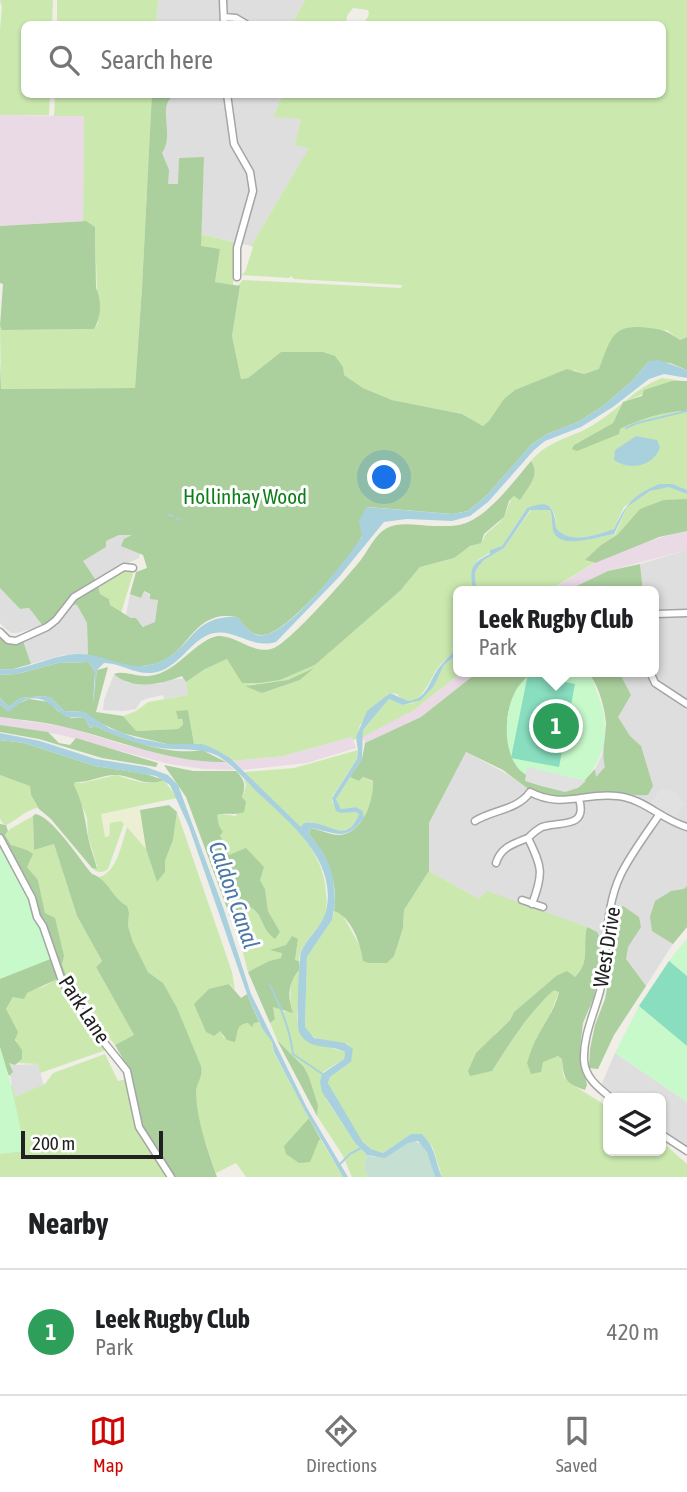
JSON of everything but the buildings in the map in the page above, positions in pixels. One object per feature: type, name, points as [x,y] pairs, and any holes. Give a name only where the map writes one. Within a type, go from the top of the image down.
[{"type":"street","points":[[223,0],[224,21],[236,18],[241,21]]},
{"type":"street","points":[[227,98],[233,144],[250,172],[253,191],[237,248],[237,277]]},
{"type":"street","points":[[0,632],[8,640],[16,641],[47,627],[75,597],[124,567],[133,568]]},
{"type":"street","points":[[659,614],[687,613]]},
{"type":"street","points":[[652,677],[655,683],[687,704]]},
{"type":"street","points":[[475,821],[519,804],[530,792],[561,801],[620,796],[635,800],[659,815],[687,827]]},
{"type":"street","points":[[496,863],[505,848],[541,828],[573,821],[580,816],[583,810],[579,799]]},
{"type":"street","name":"West Drive","points":[[605,1093],[589,1078],[584,1062],[585,1040],[600,989],[612,902],[620,876],[659,815]]},
{"type":"street","name":"Park Lane","points":[[0,838],[32,898],[62,981],[86,1020],[127,1071],[139,1127],[171,1177]]},
{"type":"street","points":[[527,838],[535,852],[541,876],[532,904]]},
{"type":"street","points":[[522,900],[543,907]]},
{"type":"street","points":[[666,1137],[687,1151]]},
{"type":"shaded area","points":[[158,0],[305,0],[294,21],[156,21]]},
{"type":"shaded area","points":[[152,98],[280,98],[301,119],[310,147],[251,246],[201,234],[204,157],[178,184],[146,185]]},
{"type":"shaded area","points":[[0,115],[84,116],[83,221],[0,226]]},
{"type":"shaded area","points":[[687,530],[687,550],[608,571],[576,586],[557,586],[601,559],[625,548]]},
{"type":"shaded area","points":[[119,535],[135,535],[125,539],[140,553],[139,558],[119,567],[97,582],[82,561],[106,547],[105,541]]},
{"type":"shaded area","points":[[687,550],[687,927],[676,939],[646,986],[587,927],[479,899],[429,871],[429,823],[466,752],[545,794],[579,799],[593,797],[595,769],[602,755],[606,723],[631,696],[622,677],[659,677],[659,586],[642,586],[640,564]]},
{"type":"shaded area","points":[[0,588],[20,609],[29,608],[43,626],[17,633],[11,633],[5,628],[0,623]]},
{"type":"shaded area","points":[[143,591],[158,600],[155,622],[144,627],[136,618],[126,615],[130,594],[141,598]]},
{"type":"shaded area","points":[[71,604],[77,605],[87,623],[88,655],[64,655],[31,664],[23,641],[49,630]]},
{"type":"shaded area","points":[[114,674],[128,683],[161,684],[161,681],[186,678],[188,695],[164,699],[163,695],[149,698],[141,701],[136,709],[103,710]]},
{"type":"shaded area","points":[[456,677],[472,677],[421,717],[365,743],[362,735],[414,710]]},
{"type":"shaded area","points":[[0,717],[67,727],[178,758],[226,762],[234,770],[169,764],[61,735],[0,725]]},
{"type":"shaded area","points":[[352,737],[356,748],[307,763],[242,770],[233,761],[283,756]]},
{"type":"shaded area","points":[[527,767],[586,781],[578,788],[565,792],[525,781]]},
{"type":"shaded area","points":[[668,789],[678,794],[685,803],[675,820],[649,805],[660,790]]},
{"type":"shaded area","points":[[615,1053],[687,1102],[687,1145],[666,1132],[666,1093],[611,1093],[602,1083]]},
{"type":"shaded area","points":[[8,1063],[38,1064],[44,1086],[14,1098]]},
{"type":"green space","points":[[0,0],[53,0],[52,21],[21,21],[21,98],[50,98],[49,115],[0,115]]},
{"type":"green space","points":[[57,0],[158,0],[156,21],[57,21]]},
{"type":"green space","points":[[305,0],[687,0],[687,337],[680,340],[667,330],[609,344],[600,369],[584,374],[574,370],[483,426],[462,414],[392,400],[363,388],[344,375],[281,352],[248,378],[241,379],[232,336],[240,286],[237,286],[243,280],[401,288],[402,285],[294,279],[291,276],[241,275],[245,272],[253,247],[251,246],[309,148],[295,145],[301,119],[274,117],[281,98],[666,98],[666,21],[366,21],[368,10],[353,8],[346,21],[294,21]]},
{"type":"green space","points":[[55,98],[152,98],[135,388],[1,389],[0,326],[3,330],[94,329],[98,323],[95,228],[83,221],[84,116],[54,116]]},
{"type":"green space","name":"Hollinhay Wood","points":[[152,98],[172,98],[167,104],[167,136],[162,153],[169,170],[168,184],[178,184],[179,158],[204,157],[201,246],[220,249],[215,282],[240,286],[232,336],[241,379],[248,378],[281,352],[323,352],[335,356],[343,367],[344,375],[363,388],[392,400],[462,414],[483,426],[504,399],[515,390],[567,369],[584,374],[599,369],[610,341],[627,328],[658,329],[680,340],[687,337],[687,370],[670,363],[649,361],[632,381],[603,406],[578,422],[547,434],[532,444],[488,494],[468,511],[452,514],[368,507],[363,535],[344,562],[301,610],[273,632],[254,634],[237,617],[219,616],[197,629],[167,658],[142,666],[128,666],[88,655],[87,623],[77,605],[71,604],[75,598],[98,586],[100,594],[109,599],[110,605],[131,618],[136,618],[143,627],[155,622],[158,600],[150,599],[150,594],[144,591],[141,598],[130,594],[136,572],[147,568],[143,555],[121,546],[124,539],[132,535],[119,535],[106,541],[106,547],[83,561],[97,582],[73,595],[54,619],[43,626],[29,608],[20,609],[0,588],[0,362],[1,389],[135,388]]},
{"type":"green space","points":[[86,221],[95,227],[96,288],[100,309],[94,329],[2,330],[0,226]]},
{"type":"green space","points":[[201,234],[237,243],[233,285],[215,282],[220,249],[201,247]]},
{"type":"green space","points":[[662,378],[684,381],[661,386],[625,401]]},
{"type":"green space","points":[[672,381],[687,381],[687,411],[670,412],[644,419],[620,429],[619,434],[577,451],[572,449],[574,445],[613,423],[623,402],[642,396],[644,390]]},
{"type":"green space","points":[[622,403],[613,423],[574,445],[644,418],[687,411],[687,490],[673,484],[647,490],[624,507],[614,529],[583,537],[568,536],[556,528],[551,507],[525,511],[502,546],[490,550],[490,553],[475,564],[472,572],[473,586],[453,586],[453,653],[440,665],[425,690],[415,700],[404,700],[397,694],[389,693],[360,725],[356,739],[353,740],[352,737],[283,756],[233,761],[213,748],[194,744],[188,710],[181,718],[183,725],[178,729],[135,731],[124,718],[123,716],[148,702],[188,695],[186,682],[227,659],[280,680],[315,665],[400,591],[420,567],[454,558],[461,551],[483,540],[503,518],[512,498],[514,496],[520,499],[530,485],[535,471],[531,461],[545,448],[602,419]],"holes":[[[311,670],[300,680],[262,693],[247,685],[288,680]]]},
{"type":"green space","points":[[531,461],[535,471],[530,486],[520,500],[514,496],[509,501],[504,517],[484,534],[481,543],[470,546],[454,558],[420,567],[400,591],[315,665],[280,680],[259,683],[242,683],[227,659],[186,682],[182,676],[157,683],[130,683],[114,674],[157,674],[171,667],[205,641],[218,636],[259,649],[274,648],[293,634],[318,608],[383,531],[398,525],[450,526],[466,523],[493,504]]},
{"type":"green space","points":[[673,487],[687,494],[687,499],[640,509],[617,535],[601,545],[586,561],[594,563],[556,586],[476,586],[475,573],[478,567],[484,560],[504,548],[531,510],[550,510],[554,530],[559,538],[573,541],[591,539],[615,534],[627,507],[650,491]]},
{"type":"green space","points":[[687,499],[687,531],[659,537],[595,563],[585,560],[617,535],[640,509],[664,500]]},
{"type":"green space","points":[[640,564],[642,586],[576,586],[608,571]]},
{"type":"green space","points":[[122,570],[131,570],[133,574],[121,613],[110,605],[109,599],[100,594],[98,586]]},
{"type":"green space","points":[[0,637],[11,643],[23,641],[31,664],[0,669]]},
{"type":"green space","points":[[453,657],[453,677],[456,677],[414,710],[361,738],[363,730],[389,699],[403,705],[413,703],[434,686],[444,665]]},
{"type":"green space","points":[[89,662],[95,672],[93,703],[97,670],[108,667],[96,712],[123,716],[136,731],[178,729],[183,725],[176,711],[188,710],[194,744],[167,744],[122,733],[84,712],[64,711],[51,698],[44,696],[20,698],[9,707],[0,698],[0,675],[17,674],[58,663]]},
{"type":"green space","points":[[314,668],[300,680],[262,693],[245,686],[288,680]]},
{"type":"green space","points":[[472,677],[530,677],[516,691],[507,719],[580,785],[595,769],[596,777],[605,767],[606,723],[598,689],[592,677],[622,677],[631,695],[618,717],[630,736],[641,746],[653,786],[648,795],[608,792],[594,793],[593,797],[538,796],[503,770],[466,752],[429,823],[429,871],[404,910],[403,928],[394,956],[387,963],[369,963],[363,961],[350,925],[334,911],[333,879],[326,861],[309,834],[311,828],[339,835],[355,829],[365,815],[373,789],[373,781],[363,777],[359,781],[350,777],[362,759],[365,743],[421,717]]},
{"type":"green space","points":[[527,677],[542,677],[575,684],[559,767],[511,758]]},
{"type":"green space","points":[[528,677],[591,677],[604,717],[604,741],[596,765],[580,785],[528,776],[515,764],[507,740],[508,713],[516,690]]},
{"type":"green space","points":[[29,699],[49,702],[71,718],[85,718],[90,728],[95,726],[162,749],[202,750],[226,762],[185,759],[61,726],[0,717],[0,704],[8,711]]},
{"type":"green space","points":[[0,725],[48,732],[59,743],[70,745],[76,738],[158,763],[156,767],[102,758],[39,739],[0,732]]},
{"type":"green space","points":[[0,740],[24,743],[95,766],[146,774],[164,780],[151,783],[115,775],[75,782],[97,869],[92,868],[51,819],[39,809],[31,795],[30,786],[0,775]]},
{"type":"green space","points":[[358,750],[357,759],[332,797],[332,802],[341,813],[356,811],[360,814],[350,828],[344,830],[310,822],[302,828],[244,772],[294,768]]},
{"type":"green space","points":[[164,765],[193,771],[236,771],[241,777],[244,783],[242,797],[246,802],[244,812],[217,815],[223,832],[220,835],[229,855],[246,848],[264,867],[260,880],[265,889],[268,911],[280,932],[275,939],[250,907],[247,921],[252,946],[242,949],[186,797]]},
{"type":"green space","points":[[0,775],[30,785],[31,795],[38,808],[6,825],[0,818]]},
{"type":"green space","points":[[116,775],[146,783],[164,780],[177,798],[101,814],[105,837],[109,836],[110,823],[121,821],[124,824],[108,869],[98,872],[92,868],[97,869],[97,866],[88,836],[87,818],[74,785],[75,782],[82,783]]},
{"type":"green space","points":[[350,777],[359,781],[363,777],[373,782],[374,795],[364,818],[363,811],[356,807],[341,809],[336,799]]},
{"type":"green space","points":[[244,779],[297,829],[308,843],[323,875],[327,901],[325,915],[302,948],[299,961],[295,960],[298,939],[282,953],[281,958],[248,972],[242,949],[252,946],[247,921],[250,907],[270,934],[275,938],[280,932],[268,911],[265,889],[260,880],[261,873],[229,855],[220,835],[217,815],[236,816],[246,786]]},
{"type":"green space","points":[[169,805],[177,812],[173,840],[165,861],[165,872],[157,882],[146,849],[140,810]]},
{"type":"green space","points":[[140,806],[146,849],[121,821],[108,828],[109,836],[105,837],[100,814]]},
{"type":"green space","points":[[177,812],[232,972],[235,990],[230,984],[221,986],[195,1004],[206,1032],[220,1031],[224,1038],[236,1037],[238,1028],[243,1023],[259,1022],[272,1042],[274,1053],[309,1118],[284,1146],[321,1140],[343,1177],[246,1177],[236,1163],[216,1173],[196,1102],[201,1066],[163,983],[148,972],[133,942],[128,926],[129,913],[99,877],[110,870],[114,863],[127,827],[146,849],[157,881],[165,872],[165,861],[173,840]]},
{"type":"green space","points":[[35,814],[57,830],[92,874],[102,880],[127,906],[128,926],[133,942],[148,972],[163,983],[177,1008],[201,1066],[196,1089],[198,1115],[217,1177],[172,1177],[171,1170],[145,1135],[127,1066],[115,1045],[134,1035],[96,967],[102,961],[77,916],[54,844],[34,850]]},
{"type":"green space","points":[[33,816],[34,850],[54,844],[77,916],[102,961],[96,967],[134,1035],[115,1045],[85,1007],[65,975],[62,967],[64,956],[45,913],[38,880],[27,867],[27,850],[11,846],[5,835],[10,829]]},
{"type":"green space","points":[[0,824],[6,825],[8,831],[5,835],[11,845],[33,854],[27,867],[38,880],[45,913],[55,918],[66,975],[27,993],[24,999],[13,997],[6,1009],[18,1032],[15,1040],[22,1050],[22,1059],[15,1065],[9,1063],[13,1072],[9,1076],[0,1053],[2,1056]]},
{"type":"green space","points":[[0,840],[22,879],[53,958],[0,979]]},
{"type":"green space","points":[[429,871],[479,899],[487,891],[587,927],[585,959],[580,971],[575,977],[556,976],[514,1012],[510,1020],[495,1034],[492,1071],[528,1018],[554,989],[559,992],[549,1017],[536,1038],[542,1062],[558,1056],[562,1059],[566,1080],[603,1104],[603,1156],[666,1156],[666,1145],[687,1164],[687,1177],[442,1177],[433,1148],[422,1134],[411,1134],[383,1153],[371,1149],[359,1138],[328,1083],[330,1077],[351,1062],[348,1044],[318,1039],[305,1027],[307,957],[332,920],[334,911],[342,914],[361,948],[394,956],[403,928],[404,910]]},
{"type":"green space","points":[[687,886],[687,927],[673,944],[652,931],[650,917],[655,901],[671,891]]},
{"type":"green space","points":[[623,906],[639,917],[641,927],[628,947],[626,959],[646,986],[614,1035],[598,1069],[589,1068],[595,1025],[605,999],[609,977],[614,914]]},
{"type":"green space","points":[[587,927],[597,932],[603,943],[594,997],[583,1023],[580,1049],[587,1085],[585,1090],[567,1080],[562,1059],[558,1056],[543,1062],[541,1072],[531,1074],[527,1063],[536,1038],[555,1004],[559,992],[554,990],[528,1018],[492,1071],[470,1076],[468,1071],[476,1053],[510,1020],[514,1012],[556,976],[567,971],[575,977],[580,971],[585,959]]},
{"type":"green space","points":[[292,936],[298,939],[295,960],[299,961],[300,969],[290,990],[293,1013],[273,1007],[275,1019],[270,1023],[248,972],[281,958],[282,953],[270,950],[286,945]]},
{"type":"green space","points":[[687,938],[687,976],[669,961]]},
{"type":"green space","points":[[669,961],[687,976],[687,1046],[639,1006]]},
{"type":"green space","points":[[300,969],[297,1018],[299,1031],[331,1048],[345,1052],[344,1059],[323,1072],[326,1099],[355,1143],[367,1155],[364,1169],[368,1177],[352,1177],[342,1154],[317,1116],[318,1105],[304,1067],[277,1040],[270,1023],[275,1019],[273,1006],[286,1012],[289,1007],[292,981]]},
{"type":"green space","points":[[59,977],[106,1050],[40,1073],[38,1064],[17,1063],[22,1059],[6,1009],[13,997],[45,986]]},
{"type":"green space","points":[[229,984],[241,998],[247,994],[259,1022],[252,1027],[248,1023],[241,1025],[235,1042],[227,1040],[220,1031],[214,1036],[206,1032],[194,1004],[209,989]]},
{"type":"green space","points":[[639,1006],[687,1046],[687,1102],[615,1053]]},
{"type":"green space","points":[[277,1040],[304,1067],[318,1105],[317,1116]]},
{"type":"green space","points":[[0,1047],[25,1151],[0,1154]]},
{"type":"green space","points":[[105,1054],[118,1081],[127,1079],[138,1133],[169,1177],[0,1177],[0,1067],[13,1088],[15,1097],[45,1084],[53,1073]]},
{"type":"green space","points":[[309,1118],[321,1140],[310,1162],[299,1163],[286,1154],[284,1146]]},
{"type":"green space","points":[[412,1141],[426,1150],[435,1177],[368,1177],[364,1169],[367,1155],[374,1157]]},
{"type":"water","points":[[659,360],[687,370],[687,378],[664,374],[649,379],[613,407],[581,427],[545,441],[488,502],[470,516],[452,521],[407,519],[384,522],[339,577],[276,642],[259,643],[229,634],[214,633],[198,641],[177,661],[161,671],[145,673],[104,663],[97,670],[94,703],[95,672],[89,662],[58,663],[17,674],[0,675],[0,669],[20,668],[79,654],[127,665],[157,663],[179,649],[201,627],[222,618],[237,617],[254,634],[269,634],[299,613],[343,562],[362,537],[359,521],[366,507],[452,514],[468,511],[488,494],[532,444],[547,434],[578,422],[603,406],[632,381],[649,361]]},
{"type":"water","points":[[636,436],[657,440],[660,447],[657,454],[647,463],[634,466],[614,460],[615,450]]},
{"type":"water","points":[[659,484],[673,484],[687,490],[687,494],[669,487],[650,491],[627,507],[614,534],[591,539],[565,541],[554,533],[550,510],[530,510],[504,548],[484,560],[478,567],[475,573],[476,586],[473,586],[472,568],[490,554],[490,550],[502,546],[527,508],[541,504],[549,506],[554,514],[556,528],[562,533],[576,537],[591,536],[614,529],[622,513],[631,502]]},
{"type":"water","points":[[453,653],[453,657],[444,665],[434,686],[421,700],[403,705],[389,699],[363,730],[362,759],[336,799],[341,809],[356,807],[363,811],[364,818],[358,826],[340,834],[311,828],[309,834],[329,864],[335,903],[332,920],[307,957],[305,1027],[314,1038],[345,1043],[353,1049],[351,1062],[330,1077],[328,1083],[362,1141],[371,1149],[383,1153],[411,1134],[422,1134],[433,1150],[442,1177],[435,1177],[427,1152],[418,1141],[408,1143],[385,1158],[367,1155],[355,1143],[322,1092],[322,1074],[344,1059],[345,1052],[314,1045],[299,1032],[301,952],[324,917],[328,892],[318,859],[296,829],[234,768],[218,756],[198,750],[152,747],[127,740],[95,726],[90,728],[85,718],[66,717],[41,699],[28,699],[8,712],[0,704],[0,698],[9,707],[20,698],[44,696],[51,698],[64,711],[84,712],[109,728],[136,738],[167,744],[202,744],[213,748],[230,758],[301,827],[304,823],[312,823],[342,830],[354,824],[359,814],[336,811],[332,798],[357,759],[356,737],[367,711],[390,693],[408,701],[419,697]]},
{"type":"water","points":[[0,733],[40,741],[96,759],[146,767],[168,775],[178,785],[224,910],[251,994],[307,1108],[348,1177],[343,1177],[262,1028],[247,994],[189,827],[170,785],[156,776],[95,766],[24,743],[0,740]]},
{"type":"waterway","points":[[626,428],[687,411]]},
{"type":"waterway","points":[[169,515],[173,516]]},
{"type":"waterway","points":[[270,985],[290,1036],[293,1054],[324,1075]]},
{"type":"waterway","points":[[340,1164],[361,1148]]},
{"type":"place","name":"Leek Rugby Club","points":[[556,726]]},
{"type":"water label","name":"Caldon Canal","points":[[234,895]]}]
